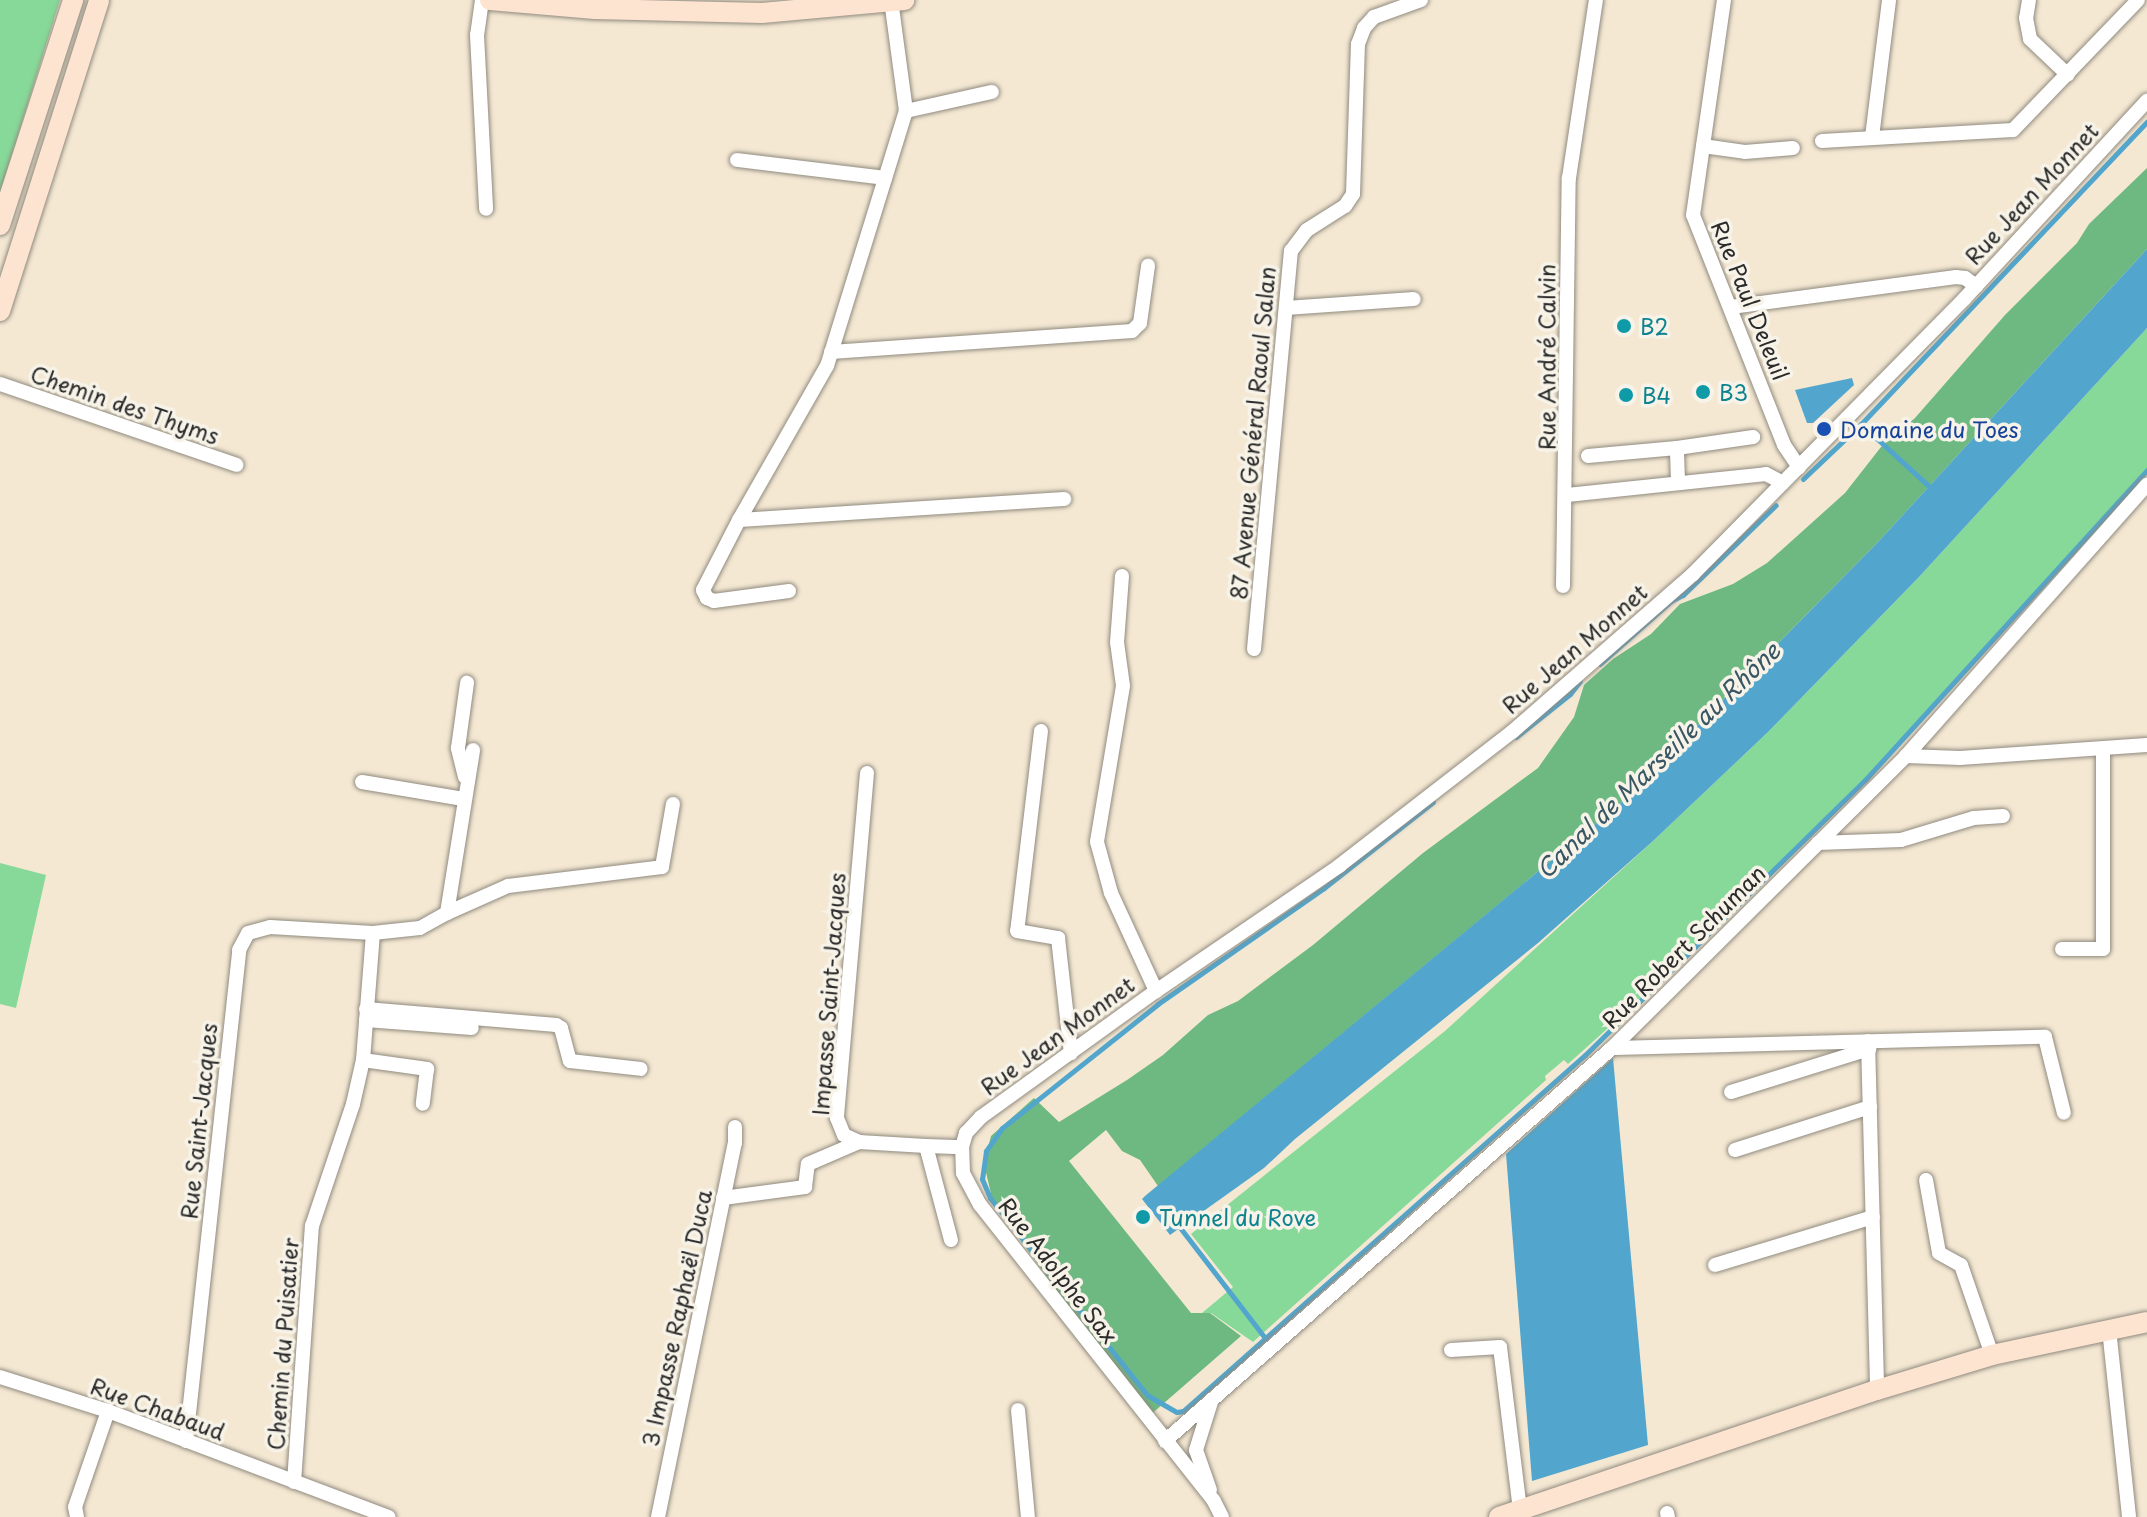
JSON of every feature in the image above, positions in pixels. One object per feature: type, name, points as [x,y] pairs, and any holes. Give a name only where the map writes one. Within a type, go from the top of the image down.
[{"type":"main road","points":[[0,225],[73,0]]},
{"type":"main road","points":[[0,311],[99,0]]},
{"type":"main road","points":[[490,0],[595,9],[762,13],[896,1]]},
{"type":"main road","points":[[1499,1517],[1877,1390],[1992,1355],[2147,1322]]},
{"type":"street","points":[[482,0],[477,35],[486,209]]},
{"type":"street","name":"87 Avenue Général Raoul Salan","points":[[1254,649],[1291,251],[1307,230],[1345,206],[1353,194],[1358,44],[1364,28],[1374,17],[1421,0]]},
{"type":"street","name":"Rue André Calvin","points":[[1563,586],[1567,495],[1569,178],[1596,0]]},
{"type":"street","name":"Rue Paul Deleuil","points":[[1724,0],[1693,215],[1784,445],[1799,467]]},
{"type":"street","points":[[1872,137],[1889,0]]},
{"type":"street","points":[[2029,0],[2026,18],[2030,39],[2068,75]]},
{"type":"street","points":[[1822,141],[2013,130],[2138,0]]},
{"type":"street","points":[[789,591],[714,601],[707,598],[703,590],[707,576],[815,390],[831,352],[906,111],[896,1]]},
{"type":"street","points":[[906,111],[992,92]]},
{"type":"street","name":"Rue Jean Monnet","points":[[962,1147],[966,1133],[981,1117],[1156,991],[1339,866],[1512,732],[1693,574],[1976,286],[2147,101]]},
{"type":"street","points":[[1703,146],[1745,152],[1793,148]]},
{"type":"street","points":[[737,160],[885,178]]},
{"type":"street","points":[[831,352],[1132,331],[1140,323],[1148,266]]},
{"type":"street","points":[[1731,307],[1956,277],[1965,278],[1976,286]]},
{"type":"street","points":[[1286,308],[1414,299]]},
{"type":"street","name":"Chemin des Thyms","points":[[0,384],[236,465]]},
{"type":"street","points":[[1588,456],[1753,437]]},
{"type":"street","points":[[1677,448],[1678,481]]},
{"type":"street","points":[[1567,495],[1678,481],[1770,474],[1783,483]]},
{"type":"street","name":"Rue Robert Schuman","points":[[1165,1441],[1612,1048],[1906,756],[2147,485]]},
{"type":"street","points":[[739,520],[1064,499]]},
{"type":"street","points":[[1122,576],[1117,642],[1123,686],[1097,842],[1111,893],[1156,991]]},
{"type":"street","points":[[467,683],[458,748],[467,784]]},
{"type":"street","points":[[1041,731],[1017,931],[1058,938],[1071,1053]]},
{"type":"street","points":[[1906,756],[1960,758],[2147,745]]},
{"type":"street","points":[[2062,949],[2103,949],[2103,749]]},
{"type":"street","points":[[447,913],[473,750]]},
{"type":"street","name":"Impasse Saint-Jacques","points":[[859,1142],[844,1135],[837,1118],[867,773]]},
{"type":"street","points":[[362,782],[464,799]]},
{"type":"street","points":[[373,933],[420,928],[508,886],[662,867],[673,804]]},
{"type":"street","points":[[1818,843],[1901,840],[1974,818],[2003,816]]},
{"type":"street","name":"Rue Saint-Jacques","points":[[186,1441],[239,950],[248,933],[270,927],[373,933]]},
{"type":"street","name":"Chemin du Puisatier","points":[[294,1482],[312,1226],[353,1104],[363,1060],[373,933]]},
{"type":"street","points":[[366,1014],[472,1028]]},
{"type":"street","points":[[366,1014],[556,1025],[561,1028],[570,1061],[641,1069]]},
{"type":"street","points":[[1612,1048],[1869,1045],[2045,1037],[2064,1113]]},
{"type":"street","points":[[1731,1092],[1869,1045]]},
{"type":"street","points":[[1869,1045],[1877,1390]]},
{"type":"street","points":[[363,1060],[427,1069],[423,1104]]},
{"type":"street","points":[[1735,1150],[1870,1107]]},
{"type":"street","name":"3 Impasse Raphaël Duca","points":[[658,1517],[735,1127]]},
{"type":"street","points":[[723,1198],[805,1187],[808,1164],[859,1142],[962,1147]]},
{"type":"street","points":[[926,1146],[951,1240]]},
{"type":"street","name":"Rue Adolphe Sax","points":[[962,1147],[963,1173],[980,1205],[1214,1501],[1222,1517]]},
{"type":"street","points":[[1926,1180],[1939,1253],[1961,1265],[1992,1355]]},
{"type":"street","points":[[1715,1265],[1873,1217]]},
{"type":"street","points":[[2109,1329],[2129,1517]]},
{"type":"street","points":[[1451,1350],[1500,1347],[1520,1510]]},
{"type":"street","name":"Rue Chabaud","points":[[0,1377],[108,1411],[389,1517]]},
{"type":"street","points":[[1212,1399],[1196,1450],[1214,1501]]},
{"type":"street","points":[[1018,1410],[1028,1517]]},
{"type":"street","points":[[75,1514],[108,1411]]},
{"type":"street","points":[[1175,1453],[1196,1450]]},
{"type":"green space","points":[[0,0],[60,0],[0,193]]},
{"type":"green space","points":[[2147,168],[2147,249],[1878,542],[1622,802],[1158,1186],[1140,1160],[1122,1151],[1106,1130],[1069,1161],[1191,1313],[1210,1313],[1241,1336],[1148,1417],[993,1202],[984,1164],[991,1136],[1034,1098],[1059,1122],[1127,1080],[1163,1055],[1208,1015],[1238,1001],[1313,945],[1423,853],[1538,768],[1574,717],[1584,685],[1613,659],[1651,634],[1680,604],[1733,584],[1767,563],[1845,493],[1881,447],[1915,418],[2005,315],[2077,243],[2089,224]]},
{"type":"green space","points":[[2147,328],[2147,469],[1900,745],[1627,1011],[1568,1064],[1564,1060],[1545,1076],[1546,1080],[1253,1342],[1211,1313],[1202,1313],[1233,1287],[1191,1234],[1445,1031],[1653,841],[1768,732],[1919,577]]},
{"type":"green space","points":[[0,863],[46,875],[16,1008],[0,1004]]},
{"type":"water","name":"Canal de Marseille au Rhône","points":[[2147,249],[2147,328],[1919,577],[1768,732],[1653,841],[1538,943],[1295,1139],[1264,1168],[1170,1235],[1142,1199],[1622,802],[1878,542]]},
{"type":"water","points":[[1852,378],[1854,385],[1813,423],[1807,423],[1795,390]]},
{"type":"water","points":[[1613,1058],[1648,1445],[1532,1481],[1506,1154]]},
{"type":"waterway","points":[[1803,479],[1861,424],[2147,122]]},
{"type":"waterway","points":[[1861,424],[1934,491]]},
{"type":"waterway","points":[[1433,802],[1324,888],[1158,1004],[1002,1128],[986,1151],[982,1179],[990,1198],[1147,1395],[1177,1412],[1183,1411],[1585,1055],[1865,780],[2147,470]]},
{"type":"waterway","points":[[1600,664],[1671,601],[1683,595],[1776,505]]},
{"type":"waterway","points":[[1516,737],[1570,694],[1580,681]]},
{"type":"waterway","points":[[1178,1225],[1265,1338]]},
{"type":"place","name":"B2","points":[[1624,326]]},
{"type":"place","name":"B3","points":[[1703,392]]},
{"type":"place","name":"B4","points":[[1626,395]]},
{"type":"place","name":"Domaine du Toes","points":[[1824,429]]},
{"type":"place","name":"Tunnel du Rove","points":[[1143,1217]]}]
